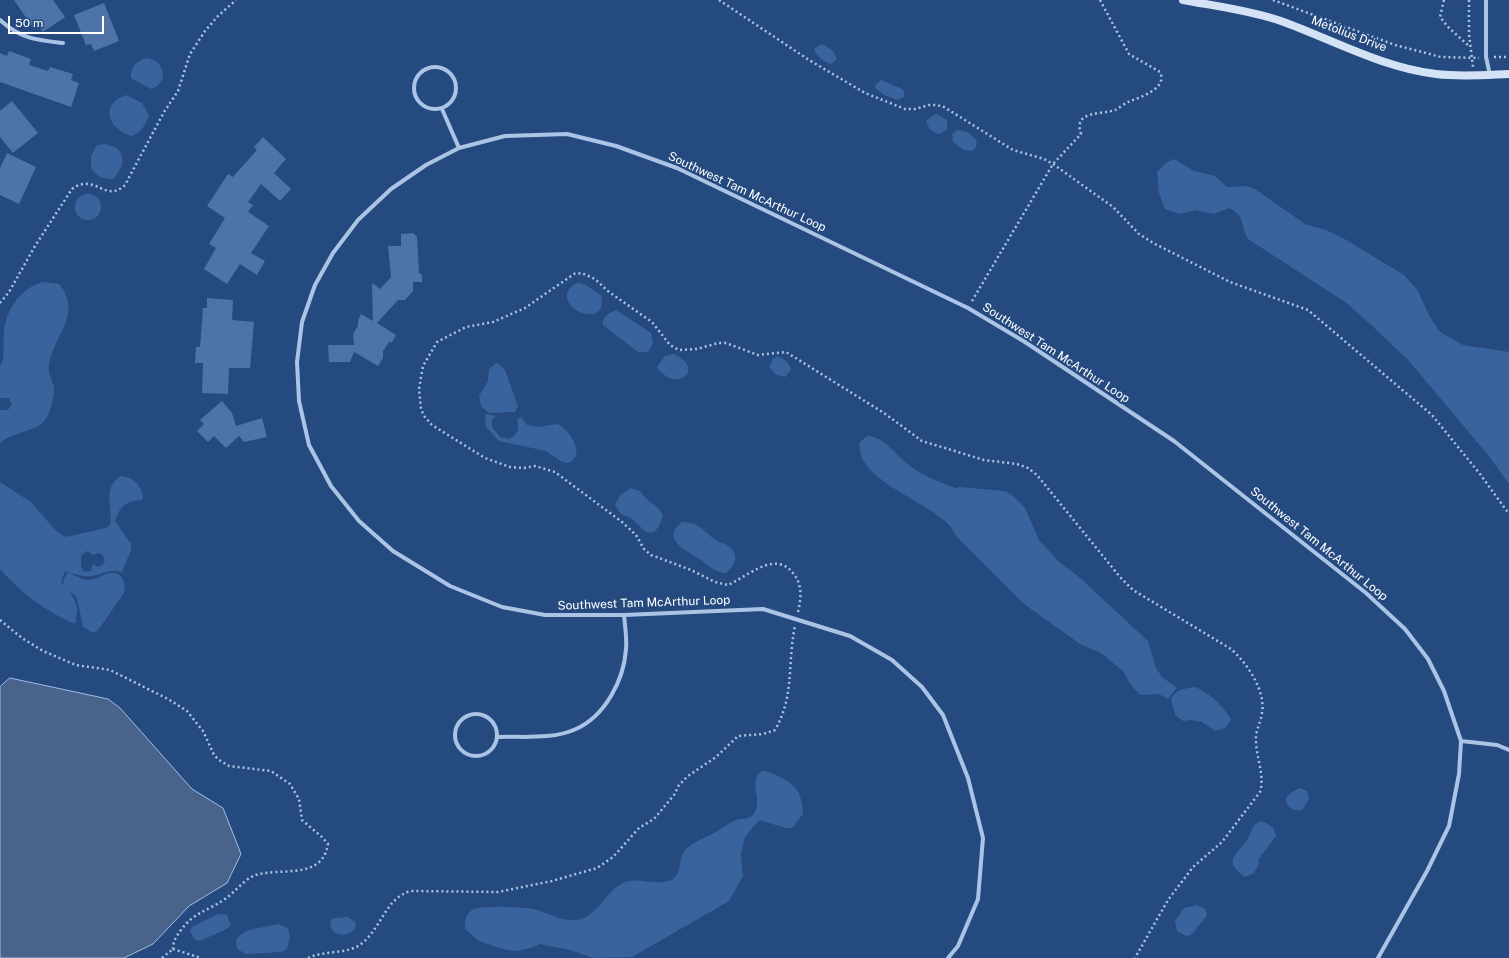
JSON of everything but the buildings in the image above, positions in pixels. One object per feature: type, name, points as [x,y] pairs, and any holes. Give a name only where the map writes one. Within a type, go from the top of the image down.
[{"type":"street","name":"Metolius Drive","points":[[1183,0],[1256,14],[1280,21],[1400,66],[1435,74],[1474,76],[1509,74]]},
{"type":"street","points":[[1486,0],[1486,57],[1490,75]]},
{"type":"street","points":[[0,20],[12,31],[34,40],[63,44]]},
{"type":"street","points":[[434,67],[444,69],[452,75],[456,85],[456,95],[450,104],[442,109],[431,109],[422,105],[416,97],[414,87],[417,77],[424,70],[434,67]]},
{"type":"street","points":[[442,109],[459,148]]},
{"type":"street","name":"Southwest Tam McArthur Loop","points":[[948,958],[958,946],[978,899],[983,838],[968,778],[943,715],[922,687],[892,660],[850,636],[797,618],[763,609],[624,615],[545,615],[502,607],[450,586],[393,551],[359,521],[331,486],[308,445],[299,401],[297,362],[302,322],[315,285],[333,253],[358,220],[391,189],[426,165],[459,148],[505,136],[567,134],[616,146],[677,168],[968,308],[1025,342],[1174,441],[1366,593],[1405,629],[1428,659],[1444,691],[1461,741],[1460,774],[1449,826],[1428,871],[1378,958]]},
{"type":"street","points":[[497,737],[547,736],[576,729],[593,718],[611,696],[620,677],[626,650],[624,615]]},
{"type":"street","points":[[481,715],[493,723],[497,737],[492,749],[481,756],[474,756],[468,754],[458,746],[455,733],[457,726],[467,716],[481,715]]},
{"type":"street","points":[[1461,741],[1497,745],[1509,750]]},
{"type":"path","points":[[0,303],[9,292],[35,246],[72,189],[79,184],[86,182],[108,191],[120,190],[125,185],[164,112],[178,91],[190,54],[205,31],[218,16],[236,0]]},
{"type":"path","points":[[719,0],[809,60],[865,93],[905,109],[937,105],[1013,150],[1044,159],[1053,164],[1113,207],[1139,234],[1155,244],[1230,282],[1308,310],[1432,415],[1480,474],[1509,514]]},
{"type":"path","points":[[968,308],[1053,164],[1081,134],[1079,129],[1081,121],[1088,115],[1114,110],[1150,93],[1161,82],[1162,77],[1160,72],[1129,54],[1100,0]]},
{"type":"path","points":[[1273,0],[1395,45],[1441,58],[1471,59],[1509,56]]},
{"type":"path","points":[[1444,0],[1440,17],[1448,27],[1470,47]]},
{"type":"path","points":[[1469,0],[1470,47],[1474,76]]},
{"type":"path","points":[[308,958],[317,954],[344,951],[361,944],[379,924],[394,900],[400,894],[411,891],[498,892],[552,881],[597,868],[613,857],[639,828],[654,819],[674,795],[679,784],[688,776],[716,757],[738,736],[763,734],[774,730],[781,719],[788,699],[794,631],[801,586],[788,566],[779,563],[772,563],[728,585],[715,582],[691,570],[651,555],[644,549],[636,535],[622,522],[555,472],[535,466],[524,468],[510,467],[485,458],[432,424],[421,408],[418,389],[423,366],[437,342],[466,327],[494,322],[525,308],[574,274],[582,273],[594,279],[608,292],[652,322],[670,345],[680,350],[697,349],[726,342],[758,355],[786,352],[884,414],[922,441],[984,460],[1017,464],[1028,468],[1037,475],[1120,577],[1133,590],[1231,649],[1238,655],[1259,687],[1263,711],[1256,740],[1263,782],[1260,792],[1222,842],[1193,867],[1168,900],[1135,958]]},
{"type":"path","points":[[0,620],[22,638],[43,651],[76,665],[110,670],[168,698],[187,711],[203,731],[214,755],[219,760],[229,766],[271,771],[290,784],[299,799],[302,820],[328,844],[327,852],[322,859],[312,866],[301,871],[252,877],[224,900],[198,913],[188,920],[173,942],[173,950]]},
{"type":"path","points":[[162,958],[173,950]]},
{"type":"path","points":[[173,950],[201,958]]},
{"type":"shaded area","points":[[822,44],[833,51],[837,59],[834,62],[830,64],[821,59],[814,51],[815,48]]},
{"type":"shaded area","points":[[146,58],[157,63],[163,72],[161,82],[151,89],[131,78],[135,65]]},
{"type":"shaded area","points":[[881,80],[902,89],[904,91],[904,97],[898,100],[884,95],[875,88],[876,84]]},
{"type":"shaded area","points":[[126,95],[142,103],[149,115],[143,128],[132,136],[117,128],[112,123],[110,117],[112,104]]},
{"type":"shaded area","points":[[936,114],[947,120],[947,129],[940,134],[931,130],[926,120]]},
{"type":"shaded area","points":[[958,130],[967,132],[974,137],[977,144],[976,148],[972,151],[964,150],[953,142],[952,134]]},
{"type":"shaded area","points":[[105,144],[117,148],[123,160],[121,168],[113,179],[100,177],[91,168],[91,156],[97,145]]},
{"type":"shaded area","points":[[1174,159],[1194,171],[1215,176],[1227,187],[1247,186],[1255,189],[1305,224],[1326,230],[1343,238],[1404,275],[1417,289],[1430,317],[1440,332],[1463,345],[1509,352],[1509,484],[1488,455],[1409,361],[1348,304],[1248,239],[1238,214],[1229,208],[1214,214],[1196,210],[1179,214],[1165,209],[1159,193],[1157,172],[1167,162]]},
{"type":"shaded area","points":[[88,194],[97,198],[101,207],[97,216],[88,220],[79,216],[75,207],[79,198]]},
{"type":"shaded area","points":[[43,282],[59,284],[66,295],[68,306],[68,316],[55,345],[49,367],[54,387],[51,406],[47,417],[38,426],[5,439],[0,443],[0,410],[8,410],[12,404],[9,398],[0,398],[0,367],[3,359],[4,329],[6,321],[12,306],[22,294],[35,285]]},
{"type":"shaded area","points":[[579,283],[586,285],[601,295],[601,306],[598,312],[591,314],[583,313],[570,304],[567,297],[569,290],[573,285]]},
{"type":"shaded area","points":[[616,310],[651,333],[653,343],[648,352],[638,352],[603,325],[603,319],[608,314]]},
{"type":"shaded area","points":[[673,354],[683,359],[688,366],[688,371],[685,376],[680,379],[673,379],[665,375],[657,367],[665,356]]},
{"type":"shaded area","points":[[778,356],[789,365],[791,370],[785,377],[777,375],[769,367],[773,359]]},
{"type":"shaded area","points":[[496,363],[505,370],[518,406],[515,412],[489,413],[481,406],[479,396],[488,381],[489,369]]},
{"type":"shaded area","points":[[485,414],[496,416],[492,420],[492,427],[500,437],[508,439],[516,434],[518,429],[517,419],[521,417],[527,425],[538,427],[558,424],[572,438],[576,447],[576,456],[571,462],[567,463],[562,462],[546,451],[499,441],[486,427]]},
{"type":"shaded area","points":[[867,436],[879,439],[914,469],[937,481],[956,488],[960,487],[1004,491],[1011,494],[1025,508],[1039,540],[1058,561],[1080,578],[1148,641],[1156,668],[1162,677],[1177,688],[1168,699],[1159,694],[1140,695],[1130,684],[1124,672],[1101,653],[1080,644],[1024,604],[955,535],[950,526],[940,517],[882,480],[870,469],[861,456],[859,443]]},
{"type":"shaded area","points":[[120,476],[128,478],[138,485],[143,496],[142,500],[124,505],[115,521],[131,544],[131,550],[122,572],[108,571],[88,576],[65,571],[61,582],[65,586],[63,581],[67,573],[85,580],[110,573],[118,574],[122,578],[124,582],[124,593],[99,629],[94,633],[83,627],[77,598],[70,591],[77,606],[75,624],[34,601],[0,569],[0,482],[31,502],[56,531],[66,537],[106,528],[110,525],[111,518],[109,499],[111,487]],"holes":[[[86,551],[94,555],[98,553],[102,554],[105,560],[103,565],[98,567],[93,564],[91,571],[84,572],[81,567],[81,556]]]},
{"type":"shaded area","points":[[631,488],[640,491],[659,509],[663,516],[658,528],[653,532],[646,532],[631,518],[621,514],[615,505],[620,495]]},
{"type":"shaded area","points":[[682,522],[696,525],[715,540],[730,547],[735,554],[735,558],[733,566],[726,573],[713,569],[678,544],[674,534],[676,528]]},
{"type":"shaded area","points":[[10,678],[108,699],[120,708],[192,789],[223,808],[241,854],[227,883],[189,906],[153,944],[124,958],[0,958],[0,687]]},
{"type":"shaded area","points":[[1195,687],[1211,696],[1228,714],[1231,719],[1225,728],[1215,731],[1202,722],[1191,720],[1183,721],[1175,715],[1171,699],[1173,695],[1178,691]]},
{"type":"shaded area","points":[[762,771],[766,771],[786,780],[797,790],[801,799],[803,814],[792,828],[786,828],[759,820],[745,837],[741,854],[743,876],[729,901],[632,957],[593,958],[570,950],[540,944],[531,948],[516,951],[502,949],[479,941],[465,929],[465,921],[470,912],[477,908],[484,907],[528,908],[566,920],[577,920],[590,915],[615,888],[621,884],[633,881],[665,882],[675,878],[679,870],[683,853],[686,849],[738,819],[749,818],[753,815],[757,804],[755,786],[756,781],[758,775]]},
{"type":"shaded area","points":[[1300,788],[1307,791],[1309,799],[1303,809],[1298,811],[1289,807],[1286,798],[1292,792]]},
{"type":"shaded area","points":[[1259,822],[1264,822],[1273,827],[1276,836],[1258,860],[1259,864],[1254,873],[1245,877],[1234,866],[1234,857],[1249,837],[1254,826]]},
{"type":"shaded area","points":[[1197,905],[1205,909],[1207,913],[1206,917],[1191,935],[1186,936],[1177,931],[1175,921],[1184,908]]},
{"type":"shaded area","points":[[218,914],[227,915],[231,926],[199,941],[194,939],[190,931],[192,927]]},
{"type":"shaded area","points":[[348,917],[356,923],[351,933],[341,935],[332,930],[330,926],[331,920],[335,918]]},
{"type":"shaded area","points":[[278,924],[288,928],[290,938],[287,949],[282,952],[246,954],[237,949],[236,941],[243,933]]}]
